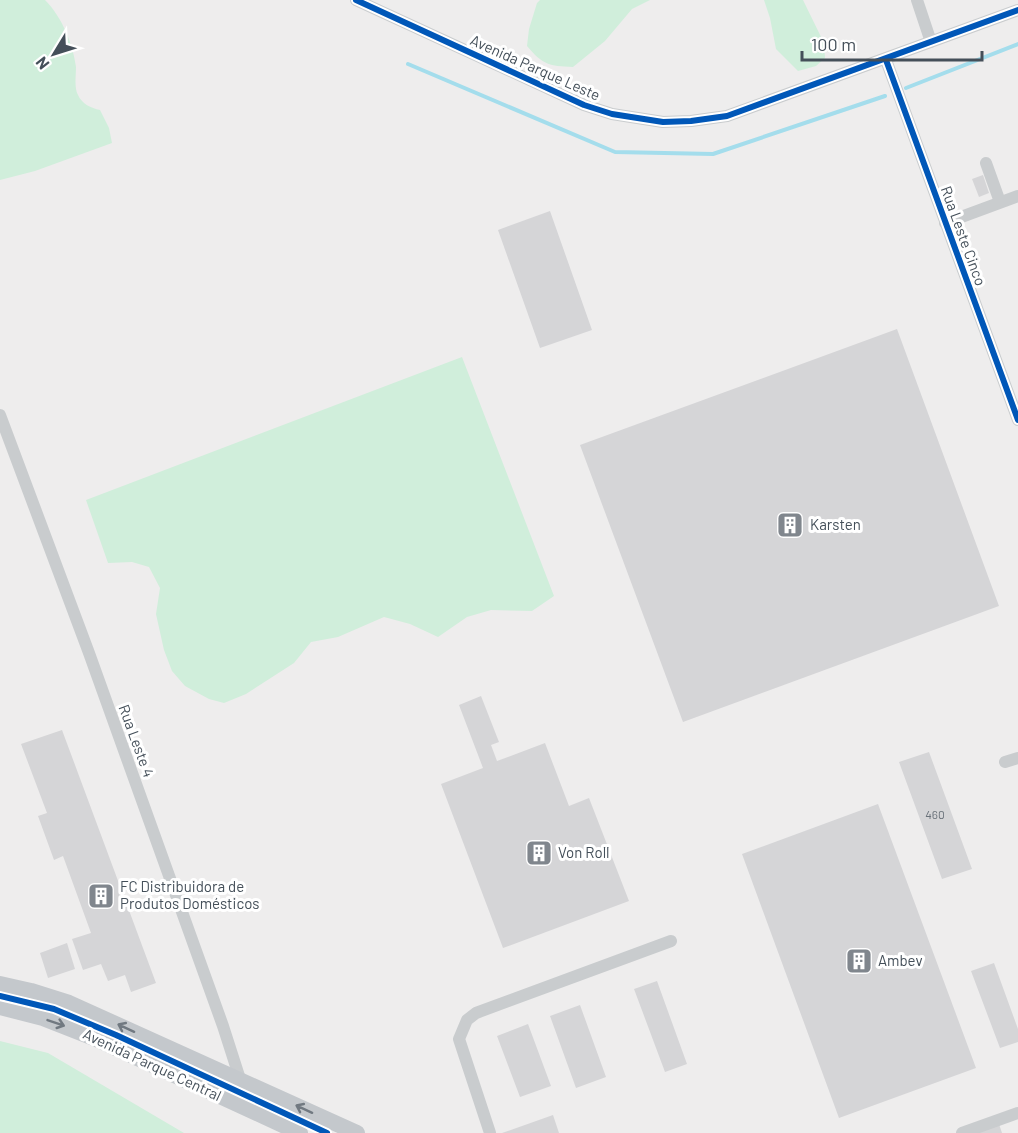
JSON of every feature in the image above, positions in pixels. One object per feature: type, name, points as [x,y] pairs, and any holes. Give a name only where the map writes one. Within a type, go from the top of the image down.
[{"type":"main road","name":"Avenida Parque Central","points":[[0,984],[69,1003],[357,1133]]},
{"type":"main road","name":"Avenida Parque Central","points":[[0,1007],[43,1018],[94,1038],[300,1133]]},
{"type":"street","name":"Avenida Parque Leste","points":[[356,0],[584,105],[640,120],[663,122],[727,116],[886,60],[1018,10]]},
{"type":"street","points":[[917,0],[931,42]]},
{"type":"street","name":"Rua Leste Cinco","points":[[886,60],[1018,420]]},
{"type":"street","points":[[986,163],[1000,202]]},
{"type":"street","points":[[945,223],[1018,196]]},
{"type":"street","name":"Rua Leste 4","points":[[0,415],[89,653],[240,1079]]},
{"type":"street","points":[[1005,762],[1018,758]]},
{"type":"street","points":[[490,1133],[459,1040],[467,1020],[476,1013],[671,941]]},
{"type":"street","points":[[962,1133],[1018,1113]]},
{"type":"green space","points":[[0,0],[45,0],[51,7],[66,31],[72,49],[78,95],[87,105],[100,110],[109,128],[112,143],[35,171],[0,180]]},
{"type":"green space","points":[[540,0],[650,0],[632,9],[605,41],[573,67],[558,66],[542,61],[527,46],[529,29]]},
{"type":"green space","points":[[764,0],[803,0],[824,43],[825,58],[816,66],[798,71],[776,49]]},
{"type":"green space","points":[[462,357],[554,596],[532,611],[491,610],[467,617],[438,637],[410,624],[384,617],[338,637],[311,642],[294,663],[246,694],[224,703],[209,699],[185,686],[172,671],[164,650],[156,614],[160,588],[149,567],[132,562],[108,563],[86,500]]},
{"type":"green space","points":[[0,1041],[48,1053],[184,1133],[0,1133]]},
{"type":"building","points":[[983,175],[989,193],[979,197],[972,179]]},
{"type":"building","points":[[550,211],[592,330],[540,348],[498,230]]},
{"type":"building","name":"Karsten","points":[[897,329],[999,606],[683,722],[580,445]]},
{"type":"building","name":"Von Roll","points":[[481,696],[499,742],[491,745],[497,761],[545,743],[569,806],[589,798],[629,901],[503,948],[441,784],[483,768],[459,705]]},
{"type":"building","name":"FC Distribuidora de Produtos Domésticos","points":[[62,730],[156,983],[131,992],[125,975],[108,981],[101,964],[83,970],[72,939],[91,933],[63,856],[54,860],[38,816],[47,813],[21,744]]},
{"type":"building","points":[[929,752],[972,869],[942,879],[899,762]]},
{"type":"building","name":"Ambev","points":[[878,804],[976,1068],[839,1118],[742,854]]},
{"type":"building","points":[[67,943],[75,969],[48,978],[40,953]]},
{"type":"building","points":[[994,963],[1018,1029],[1018,1042],[1000,1048],[971,971]]},
{"type":"building","points":[[657,981],[687,1064],[665,1072],[634,989]]},
{"type":"building","points":[[580,1005],[606,1077],[576,1088],[550,1016]]},
{"type":"building","points":[[528,1024],[551,1086],[520,1097],[497,1036]]},
{"type":"building","points":[[553,1115],[559,1133],[502,1133]]},
{"type":"building","points":[[999,1124],[1002,1133],[975,1133]]},
{"type":"waterway","points":[[906,88],[1018,44]]},
{"type":"waterway","points":[[408,64],[615,152],[713,154],[885,96]]},
{"type":"cycle path","points":[[356,0],[584,105],[612,114],[663,122],[727,116],[1018,10]]},
{"type":"cycle path","points":[[886,60],[1018,420]]},
{"type":"cycle path","points":[[0,996],[54,1009],[116,1035],[327,1133]]},
{"type":"place","name":"Karsten","points":[[790,525]]},
{"type":"place","name":"Von Roll","points":[[539,853]]},
{"type":"place","name":"FC Distribuidora de Produtos Domésticos","points":[[101,896]]},
{"type":"place","name":"Ambev","points":[[859,961]]}]
